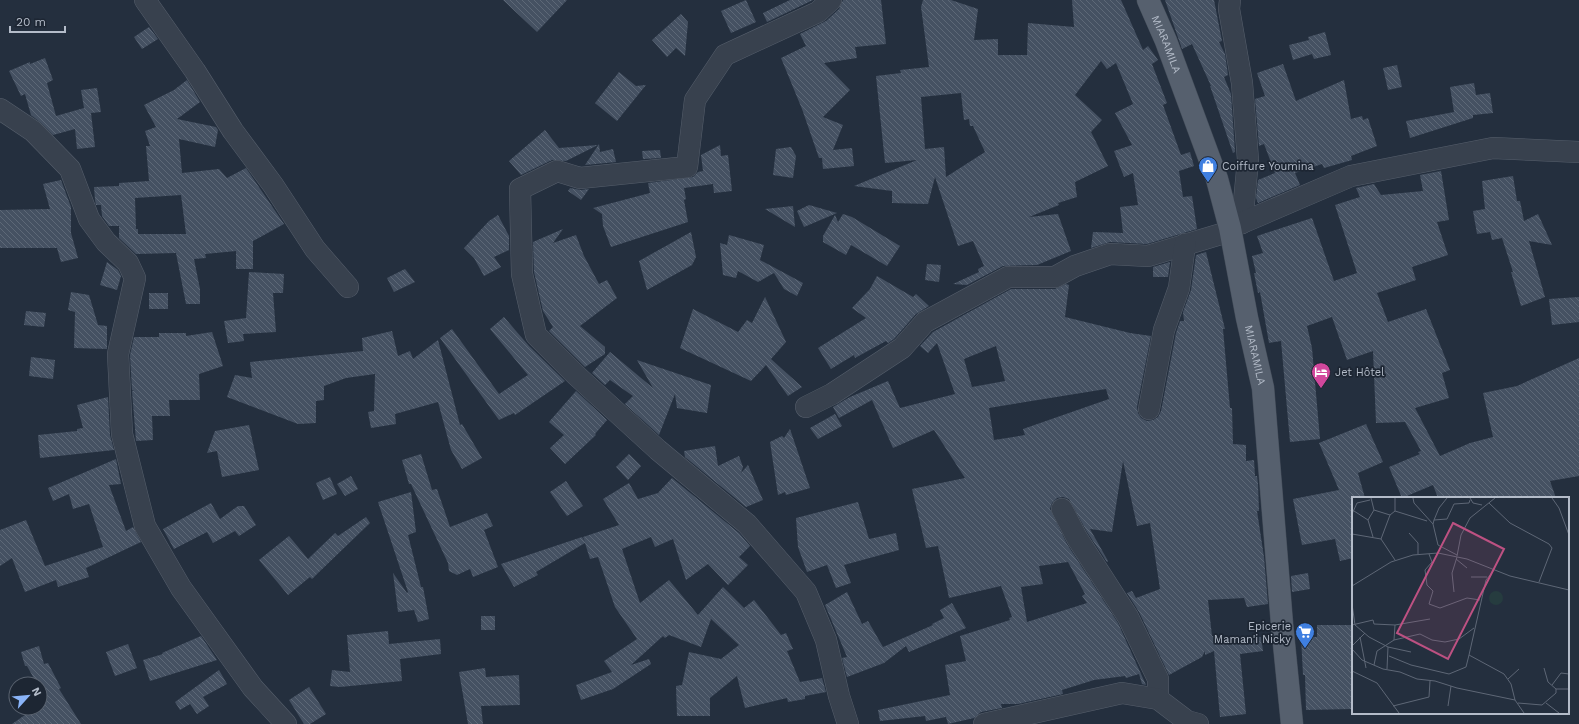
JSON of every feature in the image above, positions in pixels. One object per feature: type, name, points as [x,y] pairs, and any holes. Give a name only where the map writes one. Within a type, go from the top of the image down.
[{"type":"main road","name":"MIARAMILA","points":[[1148,0],[1187,95],[1234,227],[1247,318],[1263,388],[1282,624],[1292,724]]},
{"type":"street","points":[[145,0],[195,71],[233,131],[274,185],[315,249],[348,287]]},
{"type":"street","points":[[831,0],[818,12],[726,55],[695,100],[687,167],[580,178],[557,171],[520,189],[522,274],[536,334],[577,376],[658,450],[747,524],[806,592],[826,640],[839,696],[848,724]]},
{"type":"street","points":[[1230,0],[1229,9],[1242,83],[1248,160],[1234,227]]},
{"type":"street","points":[[0,109],[33,131],[70,169],[89,219],[106,242],[128,263],[135,278],[118,354],[122,434],[145,526],[186,595],[253,688],[286,724]]},
{"type":"street","points":[[806,407],[832,394],[902,348],[925,322],[1008,277],[1055,277],[1075,266],[1110,254],[1148,256],[1234,227],[1351,176],[1493,148],[1579,152]]},
{"type":"street","points":[[1149,410],[1164,330],[1179,288],[1185,244]]},
{"type":"street","points":[[1062,509],[1077,538],[1128,617],[1158,679],[1158,699]]},
{"type":"street","points":[[984,724],[1122,694],[1158,699],[1187,721],[1198,724]]},
{"type":"building","points":[[503,0],[567,0],[537,32]]},
{"type":"building","points":[[746,0],[756,22],[731,33],[721,11]]},
{"type":"building","points":[[790,0],[813,0],[767,22],[763,13]]},
{"type":"building","points":[[843,0],[881,0],[886,44],[855,47],[857,58],[824,63],[850,90],[823,117],[843,125],[833,150],[852,148],[854,166],[823,169],[822,158],[819,158],[802,109],[781,58],[806,46],[800,34],[826,21],[839,9]]},
{"type":"building","points":[[923,0],[951,0],[978,9],[974,40],[998,39],[998,55],[1027,55],[1028,23],[1074,27],[1072,0],[1121,0],[1143,50],[1148,46],[1158,60],[1152,64],[1167,103],[1163,105],[1181,155],[1190,152],[1194,166],[1179,171],[1183,197],[1192,196],[1197,229],[1147,244],[1110,242],[1091,248],[1093,232],[1123,233],[1120,207],[1138,205],[1133,173],[1124,177],[1114,151],[1132,145],[1115,113],[1133,104],[1116,63],[1107,69],[1101,61],[1075,95],[1102,120],[1091,132],[1108,166],[1075,182],[1077,197],[1058,203],[1059,205],[1029,217],[1058,214],[1071,251],[1037,265],[1003,266],[967,285],[953,284],[979,272],[978,269],[984,266],[973,241],[958,246],[935,177],[928,204],[892,203],[892,191],[854,186],[917,160],[885,163],[876,76],[901,73],[900,70],[929,67],[921,7]],"holes":[[[961,93],[964,120],[969,119],[970,126],[973,126],[985,152],[946,177],[944,147],[925,149],[921,97]]]},
{"type":"building","points":[[1165,0],[1214,0],[1222,41],[1219,42],[1225,54],[1228,75],[1224,77],[1231,94],[1235,152],[1233,153],[1211,86],[1192,44],[1182,49]]},
{"type":"building","points":[[681,14],[688,22],[685,56],[676,48],[667,57],[652,40]]},
{"type":"building","points":[[149,27],[158,39],[142,49],[134,37]]},
{"type":"building","points":[[1325,32],[1331,55],[1314,59],[1312,54],[1293,60],[1289,45],[1309,40],[1308,37]]},
{"type":"building","points":[[45,58],[53,80],[47,83],[56,116],[84,108],[81,90],[97,88],[101,112],[91,113],[95,147],[77,149],[75,129],[53,135],[31,115],[25,94],[21,96],[9,71],[30,62],[30,64]]},
{"type":"building","points":[[1283,64],[1296,101],[1344,80],[1351,119],[1362,116],[1363,120],[1368,118],[1377,146],[1351,156],[1352,160],[1324,168],[1322,164],[1295,173],[1300,185],[1258,203],[1256,198],[1258,180],[1275,173],[1264,144],[1259,146],[1255,99],[1265,96],[1257,73]]},
{"type":"building","points":[[1397,65],[1402,87],[1388,90],[1383,68]]},
{"type":"building","points":[[619,72],[636,86],[646,85],[617,121],[595,103]]},
{"type":"building","points":[[187,80],[200,102],[177,119],[216,127],[218,130],[215,147],[179,139],[182,173],[219,169],[227,178],[246,168],[284,224],[253,241],[253,269],[236,269],[236,251],[205,254],[206,258],[194,259],[200,289],[200,304],[186,304],[176,253],[136,254],[119,238],[119,226],[109,226],[102,216],[101,205],[96,205],[95,200],[94,187],[119,186],[119,183],[149,181],[146,146],[150,146],[145,131],[156,127],[144,105],[174,90]],"holes":[[[181,195],[186,234],[138,234],[138,229],[136,229],[135,198]]]},
{"type":"building","points":[[1474,83],[1476,95],[1490,93],[1493,113],[1473,115],[1473,118],[1410,138],[1406,121],[1454,112],[1450,87]]},
{"type":"building","points":[[545,130],[559,148],[598,145],[566,161],[552,160],[521,175],[509,161]]},
{"type":"building","points":[[599,144],[600,152],[613,149],[616,162],[585,165]]},
{"type":"building","points":[[720,145],[721,156],[728,155],[732,191],[714,193],[713,184],[684,188],[686,199],[684,200],[688,222],[611,247],[603,226],[602,214],[593,208],[650,193],[648,183],[693,177],[698,172],[703,171],[701,155]]},
{"type":"building","points":[[791,147],[796,156],[793,178],[773,175],[776,149]]},
{"type":"building","points":[[660,150],[661,158],[643,159],[642,151]]},
{"type":"building","points":[[1441,171],[1449,220],[1437,222],[1448,255],[1412,267],[1416,280],[1377,293],[1388,322],[1426,309],[1450,370],[1442,373],[1449,398],[1415,408],[1440,456],[1470,443],[1493,437],[1483,393],[1517,386],[1579,358],[1579,476],[1550,481],[1556,497],[1438,497],[1433,485],[1402,497],[1389,467],[1420,454],[1418,452],[1421,451],[1405,422],[1376,423],[1373,351],[1347,360],[1332,317],[1307,326],[1312,348],[1320,439],[1290,442],[1281,341],[1269,343],[1260,292],[1258,293],[1254,273],[1256,273],[1252,256],[1263,253],[1257,236],[1312,218],[1334,281],[1357,273],[1335,205],[1360,197],[1356,188],[1374,184],[1381,195],[1423,191],[1420,175]]},
{"type":"building","points":[[1513,176],[1517,201],[1520,201],[1524,221],[1538,214],[1552,245],[1529,241],[1545,297],[1521,306],[1511,272],[1513,272],[1502,238],[1492,240],[1490,232],[1477,234],[1473,211],[1485,209],[1482,181]]},
{"type":"building","points":[[61,180],[71,207],[71,233],[78,258],[61,262],[57,248],[0,248],[0,210],[50,209],[43,184]]},
{"type":"building","points":[[570,188],[581,190],[589,189],[581,200],[568,191]]},
{"type":"building","points":[[809,205],[837,213],[804,227],[797,211]]},
{"type":"building","points":[[793,206],[795,227],[765,209]]},
{"type":"building","points":[[843,214],[852,217],[900,246],[887,266],[851,245],[846,255],[823,242],[823,236],[835,215],[838,222]]},
{"type":"building","points":[[498,215],[509,236],[509,250],[494,257],[501,267],[484,276],[474,258],[464,248],[489,221]]},
{"type":"building","points":[[563,229],[553,243],[576,235],[584,256],[599,284],[607,280],[617,298],[580,326],[605,347],[605,354],[585,367],[549,331],[553,327],[543,311],[534,272],[533,242]]},
{"type":"building","points":[[691,232],[696,257],[692,265],[647,290],[639,261]]},
{"type":"building","points":[[729,235],[764,245],[760,260],[803,283],[797,296],[784,289],[774,273],[758,282],[738,271],[736,278],[723,275],[720,243],[727,245]]},
{"type":"building","points":[[1206,252],[1225,329],[1223,329],[1230,408],[1232,408],[1233,444],[1246,445],[1246,461],[1254,460],[1255,476],[1257,476],[1258,484],[1259,511],[1257,511],[1264,557],[1268,604],[1247,607],[1244,598],[1208,600],[1212,636],[1261,637],[1263,651],[1240,654],[1246,714],[1220,717],[1214,651],[1205,655],[1205,651],[1202,657],[1169,675],[1139,612],[1127,593],[1132,591],[1136,598],[1160,589],[1150,523],[1137,526],[1123,461],[1112,532],[1090,529],[1108,561],[1107,562],[1087,532],[1069,499],[1063,497],[1057,498],[1052,503],[1050,509],[1067,544],[1118,623],[1146,685],[1142,684],[1139,674],[1126,678],[1125,676],[1094,680],[1062,690],[1063,694],[1018,704],[1001,704],[1002,708],[981,712],[974,718],[948,724],[946,717],[926,721],[925,716],[880,721],[878,710],[950,695],[945,665],[966,661],[960,636],[1010,620],[1009,618],[1012,617],[1001,586],[949,598],[938,546],[926,548],[912,489],[965,478],[934,430],[893,448],[872,400],[839,418],[833,407],[850,397],[888,381],[900,408],[955,394],[937,343],[928,353],[920,346],[933,332],[1011,289],[1055,289],[1066,284],[1069,285],[1065,317],[1130,333],[1151,336],[1137,407],[1141,418],[1147,421],[1153,420],[1158,417],[1161,411],[1176,333],[1180,321],[1184,321],[1183,312],[1191,290],[1196,255]],"holes":[[[996,346],[1005,381],[972,387],[964,359]],[[1106,389],[1109,399],[1023,429],[1025,435],[994,440],[989,408]],[[1068,562],[1085,594],[1082,596],[1087,603],[1027,622],[1021,587],[1043,584],[1039,566]]]},
{"type":"building","points":[[107,262],[118,270],[121,276],[117,290],[100,285]]},
{"type":"building","points":[[1170,262],[1168,277],[1153,277],[1153,267]]},
{"type":"building","points":[[927,264],[941,265],[939,282],[925,280]]},
{"type":"building","points":[[405,269],[415,282],[394,292],[387,278]]},
{"type":"building","points":[[249,272],[284,274],[283,293],[273,293],[276,332],[243,334],[244,341],[228,343],[224,321],[246,318]]},
{"type":"building","points":[[877,276],[913,297],[916,294],[929,306],[916,314],[894,339],[888,343],[886,341],[855,358],[854,355],[831,369],[818,348],[866,318],[852,308],[870,289]]},
{"type":"building","points":[[71,292],[89,295],[98,325],[107,326],[107,349],[74,348],[75,312],[68,310]]},
{"type":"building","points":[[149,293],[168,293],[168,309],[149,309]]},
{"type":"building","points":[[765,297],[786,342],[771,359],[802,387],[788,396],[766,365],[751,381],[680,348],[693,309],[738,332],[747,320],[752,323]]},
{"type":"building","points":[[1579,297],[1579,322],[1552,325],[1549,299]]},
{"type":"building","points":[[26,311],[46,313],[44,327],[24,325]]},
{"type":"building","points":[[504,317],[529,346],[565,381],[515,415],[514,413],[499,420],[440,338],[452,329],[499,394],[528,375],[490,329]]},
{"type":"building","points":[[392,331],[398,356],[410,351],[413,359],[438,340],[460,425],[462,424],[482,458],[462,469],[451,450],[438,402],[395,414],[396,424],[371,428],[368,412],[374,411],[375,374],[346,378],[324,386],[324,400],[316,401],[316,423],[298,424],[227,397],[235,375],[252,378],[250,362],[363,351],[362,338]]},
{"type":"building","points":[[212,332],[223,366],[199,374],[200,400],[169,400],[170,416],[152,416],[153,440],[136,441],[132,391],[134,391],[132,390],[130,355],[134,337],[159,337],[159,333],[186,333],[186,336]]},
{"type":"building","points":[[610,352],[653,388],[637,360],[711,385],[707,413],[677,408],[675,394],[659,435],[625,404],[633,396],[610,380],[605,385],[592,373]]},
{"type":"building","points":[[31,357],[55,360],[53,379],[29,376]]},
{"type":"building","points":[[576,391],[607,420],[595,434],[596,435],[565,464],[550,448],[564,435],[549,422]]},
{"type":"building","points":[[108,397],[110,435],[114,450],[40,458],[38,435],[77,431],[77,429],[83,428],[77,405]]},
{"type":"building","points":[[835,414],[842,426],[818,439],[810,428]]},
{"type":"building","points":[[1366,424],[1383,462],[1358,473],[1365,497],[1352,497],[1352,558],[1340,561],[1335,539],[1302,545],[1293,499],[1339,490],[1319,443]]},
{"type":"building","points":[[249,425],[259,470],[222,477],[217,451],[207,453],[215,431]]},
{"type":"building","points":[[790,429],[810,488],[786,495],[785,492],[778,495],[770,442],[782,436],[784,438]]},
{"type":"building","points":[[715,446],[718,466],[739,456],[743,467],[741,473],[748,465],[763,500],[746,507],[685,457],[684,451]]},
{"type":"building","points":[[421,454],[432,490],[437,489],[450,527],[487,513],[493,526],[484,530],[498,567],[473,577],[470,569],[457,575],[449,571],[448,563],[411,484],[409,484],[402,460]]},
{"type":"building","points":[[629,454],[641,466],[628,480],[616,467]]},
{"type":"building","points":[[116,459],[121,484],[109,485],[126,531],[133,527],[141,542],[86,568],[89,577],[58,587],[56,580],[25,592],[12,558],[0,566],[0,530],[26,520],[45,566],[103,547],[89,504],[73,509],[69,494],[53,501],[48,488]]},
{"type":"building","points":[[351,476],[358,489],[345,496],[337,484]]},
{"type":"building","points":[[330,477],[337,494],[323,500],[316,483]]},
{"type":"building","points":[[672,478],[739,533],[750,546],[739,557],[748,565],[728,585],[708,564],[686,580],[673,539],[655,547],[651,537],[622,549],[640,603],[669,580],[698,615],[723,587],[744,608],[754,600],[781,635],[786,633],[793,649],[787,651],[800,682],[822,678],[826,692],[805,696],[805,699],[788,702],[787,698],[745,708],[737,676],[710,698],[710,716],[677,716],[676,686],[682,685],[689,652],[721,659],[739,645],[711,619],[701,647],[669,635],[665,638],[663,636],[631,665],[649,659],[651,664],[613,689],[581,700],[576,685],[612,672],[604,661],[637,639],[615,607],[598,557],[590,559],[585,543],[536,572],[538,575],[514,587],[501,564],[582,537],[585,542],[583,537],[619,525],[603,499],[629,483],[638,499],[658,493]]},
{"type":"building","points":[[566,481],[583,506],[567,516],[550,492]]},
{"type":"building","points":[[411,492],[416,532],[408,535],[421,587],[423,587],[429,619],[418,622],[414,610],[398,612],[393,573],[407,593],[408,592],[378,502]]},
{"type":"building","points":[[858,502],[869,539],[896,533],[899,550],[844,565],[851,583],[836,588],[827,565],[807,572],[798,547],[796,518]]},
{"type":"building","points":[[211,503],[220,519],[238,506],[244,506],[256,525],[239,536],[235,531],[213,543],[207,532],[174,549],[163,529]]},
{"type":"building","points":[[366,517],[370,523],[312,579],[310,577],[288,595],[259,560],[289,536],[308,559],[335,533],[338,536]]},
{"type":"building","points":[[1308,573],[1310,589],[1292,592],[1291,576]]},
{"type":"building","points":[[847,592],[862,624],[868,621],[883,647],[933,625],[932,624],[944,618],[940,610],[952,603],[966,628],[909,652],[906,646],[884,663],[847,677],[842,658],[847,657],[825,605]]},
{"type":"building","points":[[481,616],[495,616],[495,630],[481,630]]},
{"type":"building","points":[[1317,625],[1352,625],[1352,709],[1306,710],[1305,675],[1303,675],[1301,637],[1317,637]]},
{"type":"building","points":[[388,631],[389,644],[440,639],[441,654],[400,659],[402,681],[340,687],[330,686],[332,670],[350,672],[347,635]]},
{"type":"building","points":[[201,636],[217,660],[150,681],[143,660],[163,654],[162,653]]},
{"type":"building","points":[[128,644],[137,668],[115,676],[106,652]]},
{"type":"building","points":[[39,646],[44,664],[48,663],[61,688],[59,689],[81,724],[12,724],[24,716],[48,716],[48,676],[33,676],[27,666],[25,666],[21,652]]},
{"type":"building","points":[[485,668],[486,677],[519,675],[520,705],[481,706],[483,724],[468,724],[459,672]]},
{"type":"building","points":[[219,670],[227,684],[203,697],[209,706],[197,714],[190,704],[180,710],[175,702]]},
{"type":"building","points":[[309,687],[326,714],[310,724],[304,724],[289,700]]},
{"type":"place","name":"Coiffure Youmina","points":[[1208,183]]},
{"type":"place","name":"Jet Hôtel","points":[[1321,389]]},
{"type":"place","name":"Epicerie Maman'i Nicky","points":[[1305,649]]}]
